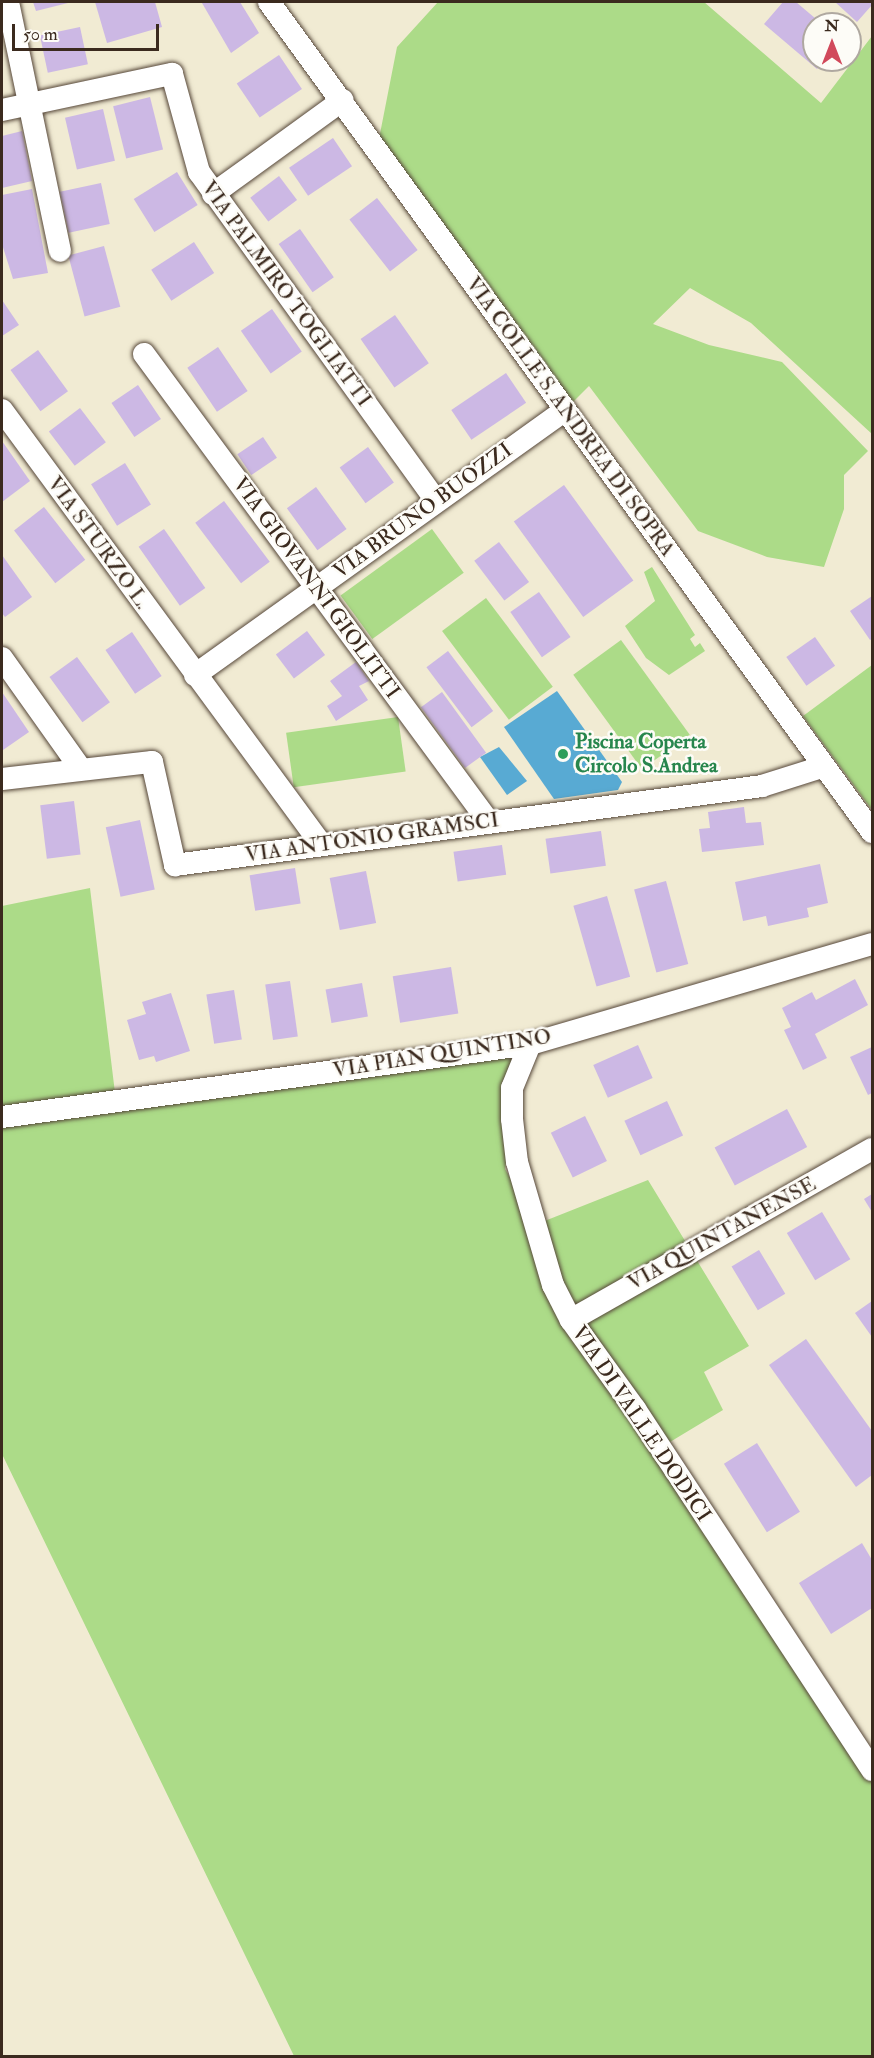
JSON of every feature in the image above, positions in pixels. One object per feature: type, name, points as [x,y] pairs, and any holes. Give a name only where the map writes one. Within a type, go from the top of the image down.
[{"type":"street","points":[[8,2],[60,251]]},
{"type":"street","name":"VIA COLLE S. ANDREA DI SOPRA","points":[[269,2],[343,100],[564,411],[822,767],[873,832]]},
{"type":"street","name":"VIA PALMIRO TOGLIATTI","points":[[29,104],[172,74],[199,172],[435,499]]},
{"type":"street","points":[[213,194],[343,100]]},
{"type":"street","points":[[2,110],[29,104]]},
{"type":"street","name":"VIA GIOVANNI GIOLITTI","points":[[144,354],[489,822]]},
{"type":"street","name":"VIA STURZO L.","points":[[2,411],[321,844]]},
{"type":"street","name":"VIA BRUNO BUOZZI","points":[[195,675],[316,590],[435,499],[564,411]]},
{"type":"street","points":[[2,658],[81,769]]},
{"type":"street","name":"VIA ANTONIO GRAMSCI","points":[[2,779],[152,762],[176,865],[762,786],[822,767]]},
{"type":"street","name":"VIA PIAN QUINTINO","points":[[2,1117],[531,1044],[873,944]]},
{"type":"street","name":"VIA DI VALLE DODICI","points":[[531,1044],[512,1088],[517,1162],[553,1285],[571,1320],[634,1409],[873,1770]]},
{"type":"street","name":"VIA QUINTANENSE","points":[[571,1320],[873,1149]]},
{"type":"green space","points":[[438,2],[704,2],[821,103],[845,72],[862,72],[862,49],[872,36],[872,434],[751,323],[690,288],[653,324],[709,345],[782,362],[868,451],[844,475],[844,509],[824,567],[767,557],[698,531],[589,386],[564,411],[377,149],[397,47]]},
{"type":"green space","points":[[432,529],[464,573],[372,639],[341,595]]},
{"type":"green space","points":[[652,567],[695,635],[690,639],[695,647],[700,643],[705,651],[669,675],[646,658],[625,626],[655,601],[644,572]]},
{"type":"green space","points":[[486,598],[553,687],[509,720],[442,631]]},
{"type":"green space","points":[[621,640],[690,735],[642,769],[573,675]]},
{"type":"green space","points":[[872,665],[872,810],[803,716]]},
{"type":"green space","points":[[398,717],[406,771],[294,787],[286,733]]},
{"type":"green space","points":[[90,888],[116,1101],[530,1044],[512,1119],[505,1169],[537,1224],[648,1180],[749,1346],[704,1372],[723,1410],[660,1448],[872,1770],[872,2056],[294,2056],[2,1454],[2,906]]},
{"type":"water","name":"Piscina Coperta Circolo S.Andrea","points":[[557,691],[622,782],[618,790],[554,799],[504,727]]},
{"type":"water","points":[[499,747],[527,781],[507,795],[480,757]]},
{"type":"building","points":[[33,2],[72,2],[36,11]]},
{"type":"building","points":[[95,2],[155,2],[162,27],[107,43]]},
{"type":"building","points":[[240,2],[259,33],[231,53],[202,3]]},
{"type":"building","points":[[783,2],[796,2],[808,12],[802,12],[802,56],[764,24]]},
{"type":"building","points":[[835,2],[872,2],[862,16],[862,12],[846,12]]},
{"type":"building","points":[[80,27],[88,64],[48,73],[40,36]]},
{"type":"building","points":[[279,55],[302,89],[260,118],[237,84]]},
{"type":"building","points":[[150,97],[163,149],[126,159],[113,106]]},
{"type":"building","points":[[103,109],[115,161],[77,169],[65,118]]},
{"type":"building","points":[[22,131],[32,181],[2,188],[2,136]]},
{"type":"building","points":[[333,138],[352,166],[308,196],[289,168]]},
{"type":"building","points":[[177,172],[198,205],[154,232],[134,199]]},
{"type":"building","points":[[279,176],[297,200],[268,222],[250,198]]},
{"type":"building","points":[[101,183],[110,224],[69,233],[60,192]]},
{"type":"building","points":[[32,189],[48,273],[13,279],[2,244],[2,195]]},
{"type":"building","points":[[377,198],[418,250],[390,272],[349,220]]},
{"type":"building","points":[[300,229],[334,277],[313,292],[279,244]]},
{"type":"building","points":[[194,242],[214,273],[171,301],[151,270]]},
{"type":"building","points":[[104,246],[120,307],[85,316],[68,256]]},
{"type":"building","points":[[2,300],[19,325],[2,336]]},
{"type":"building","points":[[272,309],[302,352],[271,373],[241,331]]},
{"type":"building","points":[[395,315],[429,363],[394,387],[361,339]]},
{"type":"building","points":[[218,347],[248,391],[217,412],[187,368]]},
{"type":"building","points":[[38,350],[68,391],[40,411],[10,370]]},
{"type":"building","points":[[506,373],[526,403],[471,440],[451,410]]},
{"type":"building","points":[[138,385],[161,419],[134,437],[111,403]]},
{"type":"building","points":[[80,408],[106,442],[75,466],[49,431]]},
{"type":"building","points":[[263,437],[277,458],[251,475],[237,454]]},
{"type":"building","points":[[2,441],[30,481],[2,502]]},
{"type":"building","points":[[368,447],[394,483],[366,503],[340,468]]},
{"type":"building","points":[[125,463],[151,505],[117,526],[91,484]]},
{"type":"building","points":[[564,485],[633,580],[583,617],[514,521]]},
{"type":"building","points":[[316,487],[347,529],[317,550],[287,508]]},
{"type":"building","points":[[224,501],[270,562],[241,583],[195,523]]},
{"type":"building","points":[[44,507],[85,560],[55,583],[14,530]]},
{"type":"building","points":[[164,529],[205,588],[180,606],[139,547]]},
{"type":"building","points":[[499,542],[529,582],[504,601],[474,561]]},
{"type":"building","points":[[2,555],[32,597],[5,617],[2,613]]},
{"type":"building","points":[[539,592],[571,637],[542,657],[510,612]]},
{"type":"building","points":[[872,596],[872,639],[870,640],[850,611]]},
{"type":"building","points":[[307,631],[325,655],[294,678],[276,654]]},
{"type":"building","points":[[132,632],[162,676],[135,694],[105,650]]},
{"type":"building","points":[[815,637],[835,666],[806,686],[786,657]]},
{"type":"building","points":[[448,651],[493,711],[472,727],[426,667]]},
{"type":"building","points":[[77,657],[110,702],[82,722],[49,677]]},
{"type":"building","points":[[356,662],[369,681],[359,686],[368,700],[336,721],[327,706],[342,696],[330,681]]},
{"type":"building","points":[[2,692],[29,732],[3,750],[2,748]]},
{"type":"building","points":[[442,692],[486,753],[465,768],[421,707]]},
{"type":"building","points":[[74,801],[81,855],[47,859],[40,805]]},
{"type":"building","points":[[744,807],[746,823],[761,822],[764,845],[702,852],[699,829],[710,828],[708,812]]},
{"type":"building","points":[[140,820],[155,889],[121,897],[106,827]]},
{"type":"building","points":[[601,831],[606,866],[550,873],[546,839]]},
{"type":"building","points":[[502,845],[506,875],[458,882],[453,852]]},
{"type":"building","points":[[820,864],[828,903],[807,908],[809,917],[768,926],[766,916],[743,921],[735,882]]},
{"type":"building","points":[[295,868],[301,904],[255,911],[250,875]]},
{"type":"building","points":[[366,871],[376,923],[340,930],[330,878]]},
{"type":"building","points":[[666,881],[688,964],[656,973],[634,890]]},
{"type":"building","points":[[607,896],[630,977],[597,986],[573,906]]},
{"type":"building","points":[[451,967],[458,1013],[400,1023],[393,976]]},
{"type":"building","points":[[855,979],[868,1005],[815,1034],[827,1058],[803,1070],[784,1030],[791,1027],[782,1008],[812,992],[816,1000]]},
{"type":"building","points":[[290,981],[298,1036],[273,1040],[265,984]]},
{"type":"building","points":[[362,983],[368,1016],[331,1023],[326,989]]},
{"type":"building","points":[[234,990],[242,1039],[214,1044],[206,994]]},
{"type":"building","points":[[171,993],[190,1051],[156,1062],[154,1056],[139,1060],[127,1020],[146,1014],[142,1002]]},
{"type":"building","points":[[638,1045],[653,1078],[608,1098],[593,1065]]},
{"type":"building","points":[[872,1047],[872,1093],[868,1095],[850,1057]]},
{"type":"building","points":[[667,1101],[683,1135],[640,1155],[624,1121]]},
{"type":"building","points":[[787,1109],[807,1147],[735,1185],[715,1147]]},
{"type":"building","points":[[585,1116],[607,1161],[573,1178],[551,1133]]},
{"type":"building","points":[[872,1194],[872,1212],[864,1199]]},
{"type":"building","points":[[822,1212],[850,1259],[815,1280],[787,1233]]},
{"type":"building","points":[[759,1250],[785,1294],[758,1310],[732,1266]]},
{"type":"building","points":[[872,1301],[872,1337],[855,1313]]},
{"type":"building","points":[[806,1339],[872,1431],[872,1475],[856,1487],[769,1365]]},
{"type":"building","points":[[757,1443],[800,1512],[767,1532],[724,1464]]},
{"type":"building","points":[[862,1543],[872,1560],[872,1608],[831,1634],[799,1583]]},
{"type":"place","name":"Piscina Coperta Circolo S.Andrea","points":[[563,754]]}]
